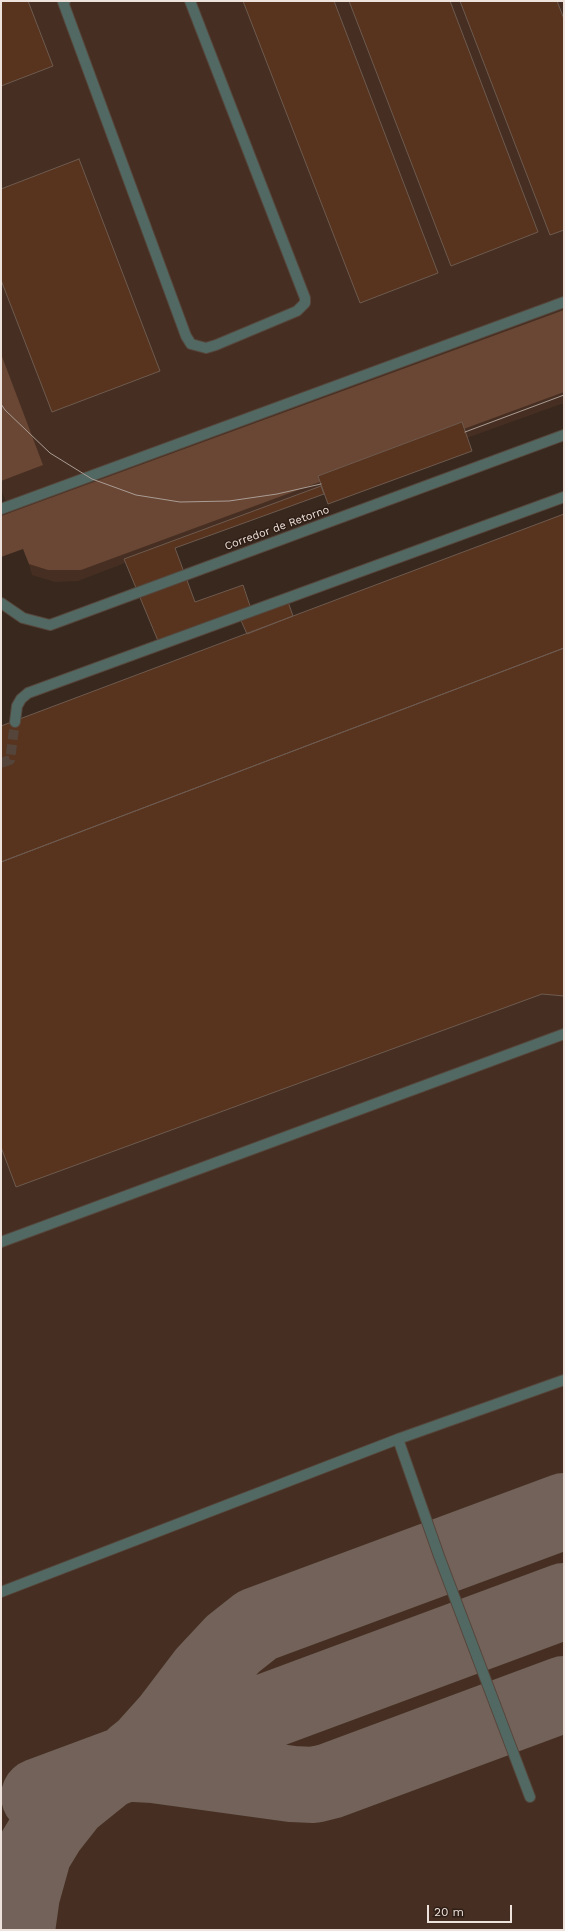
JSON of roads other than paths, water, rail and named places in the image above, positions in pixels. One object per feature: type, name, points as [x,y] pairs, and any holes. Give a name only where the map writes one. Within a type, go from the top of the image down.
[{"type":"street","points":[[64,1],[186,336],[191,344],[206,348],[297,311],[305,303],[305,298],[190,1]]},
{"type":"street","points":[[1,509],[564,302]]},
{"type":"street","name":"Corredor de Retorno","points":[[1,603],[23,618],[50,625],[564,435]]},
{"type":"street","points":[[15,722],[17,706],[21,699],[28,693],[564,497]]},
{"type":"street","points":[[1,1242],[564,1034]]},
{"type":"street","points":[[1,1592],[398,1439],[564,1380]]},
{"type":"street","points":[[398,1439],[530,1797]]},
{"type":"tunnel","points":[[1,763],[10,760],[15,722]]},
{"type":"tram line","points":[[465,432],[564,395]]},
{"type":"tram line","points":[[1,404],[5,410],[50,453],[92,479],[136,495],[180,502],[229,501],[277,494],[321,484]]}]
